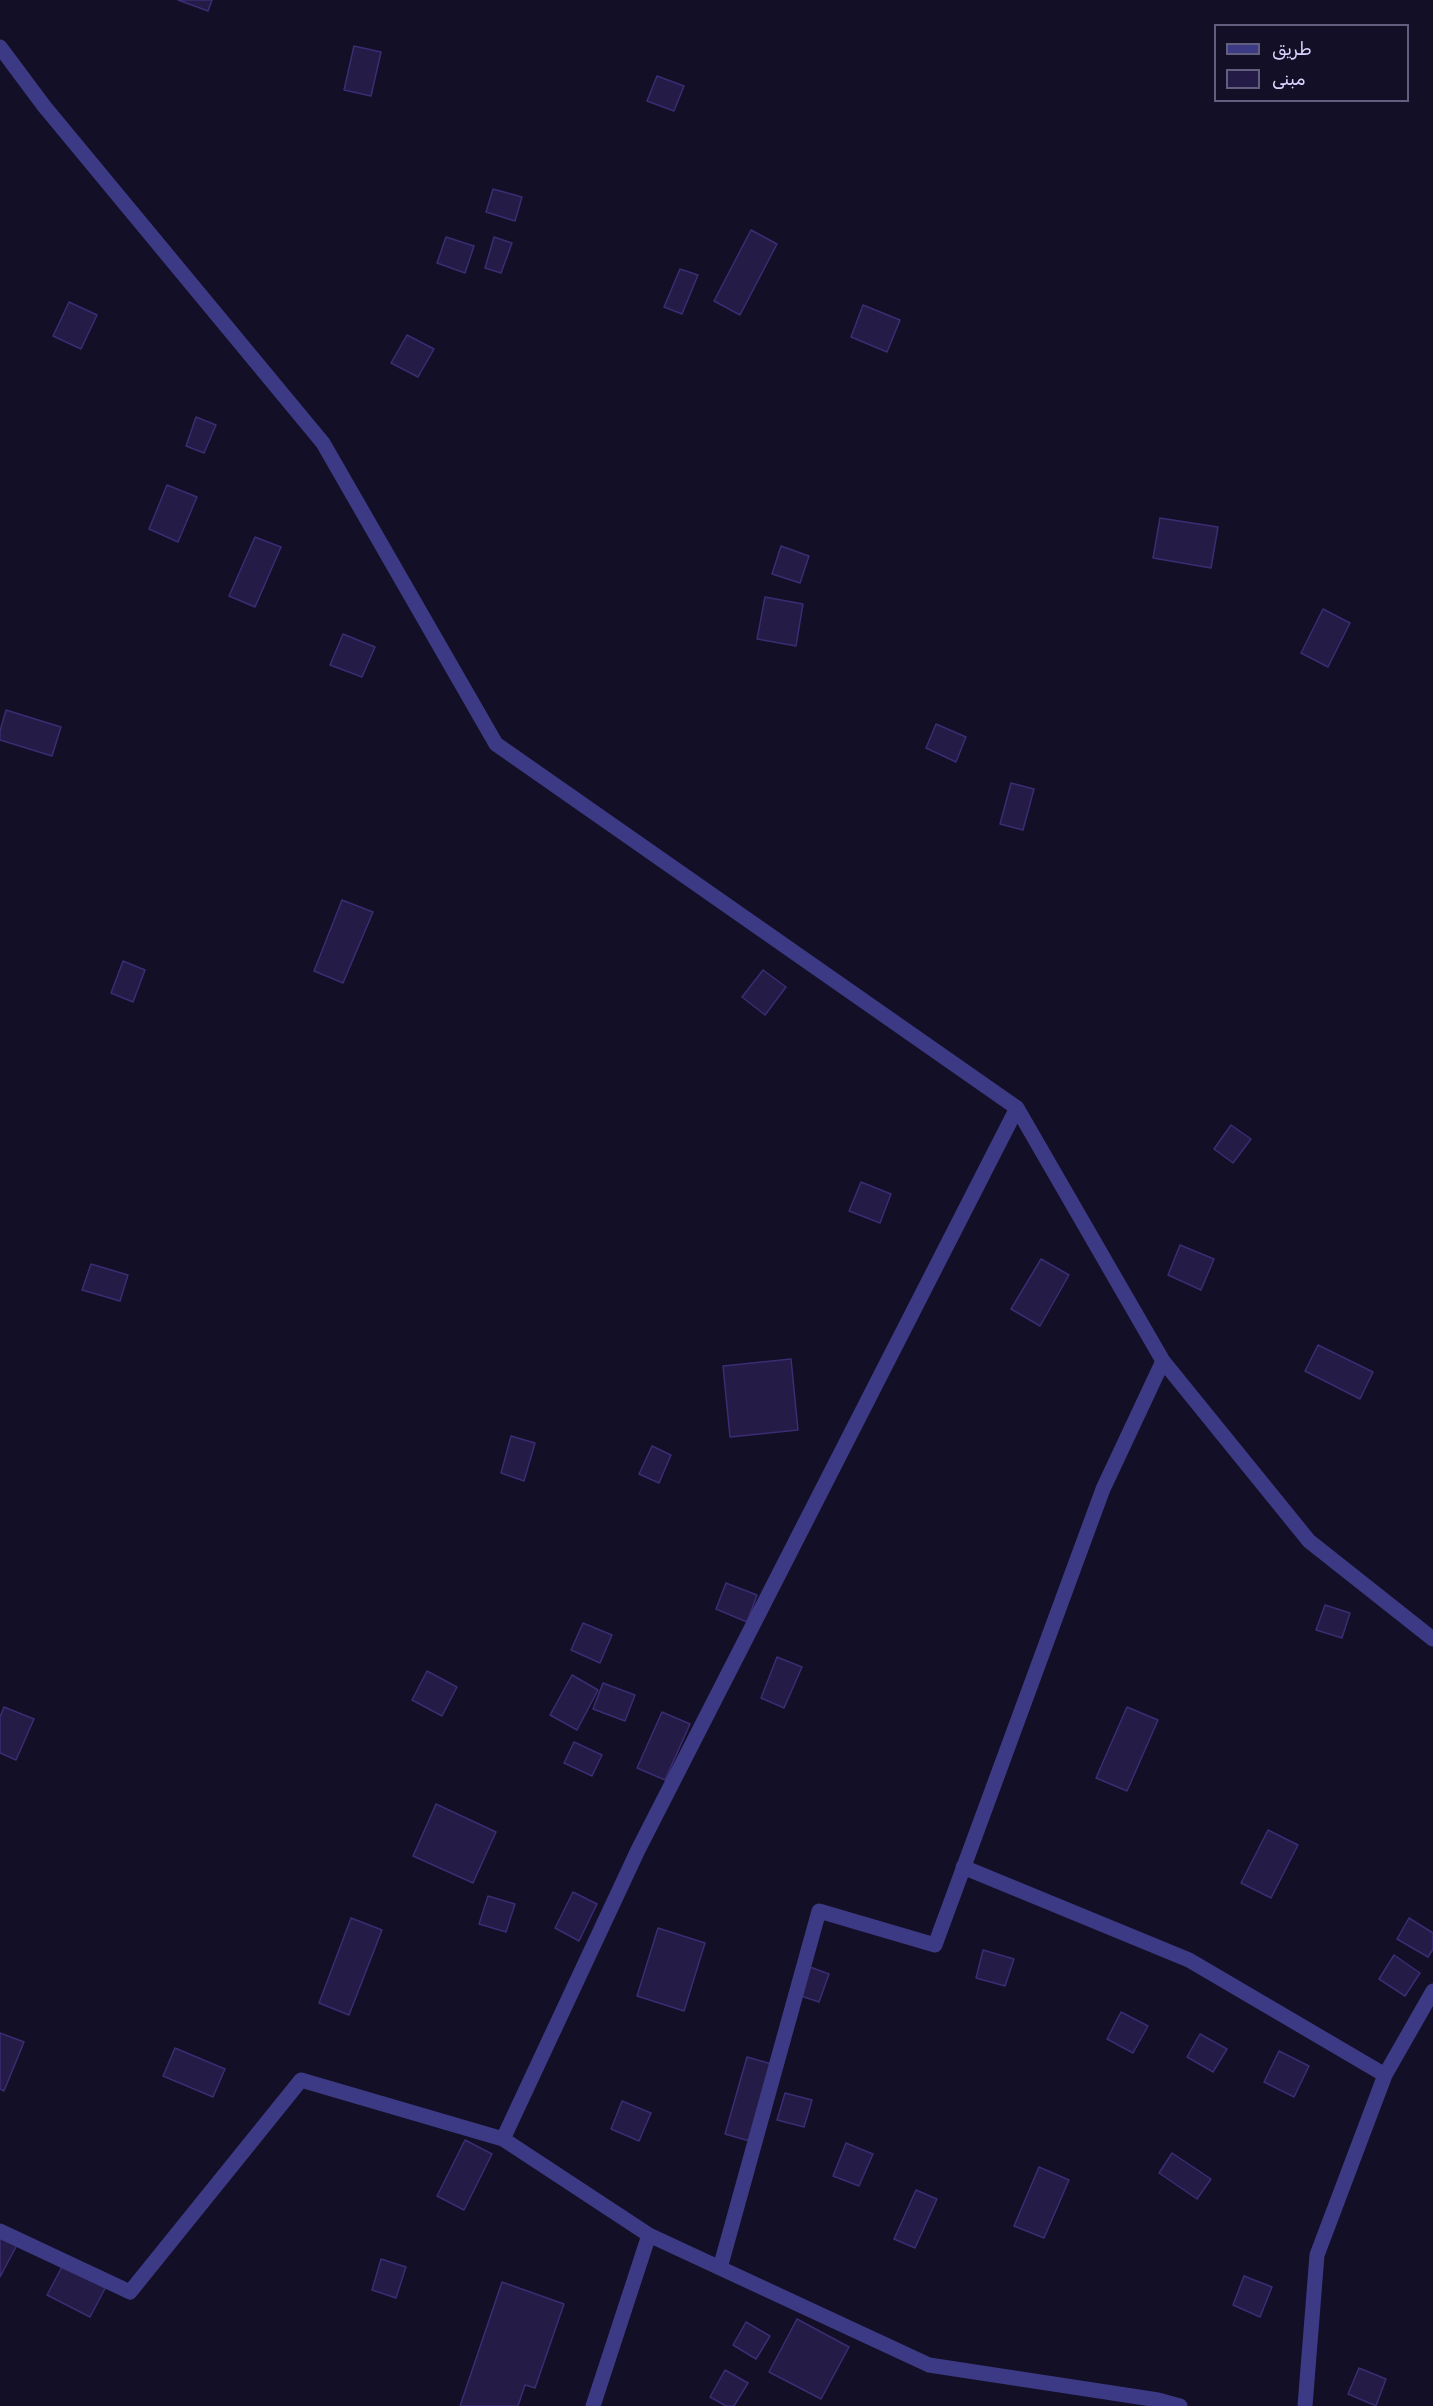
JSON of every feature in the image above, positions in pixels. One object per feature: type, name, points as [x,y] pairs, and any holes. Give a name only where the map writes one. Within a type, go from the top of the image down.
[{"type":"street","points":[[0,47],[44,106],[323,443],[496,744],[1017,1108],[1163,1362],[1309,1541],[1433,1639]]},
{"type":"street","points":[[503,2139],[638,1850],[1017,1108]]},
{"type":"street","points":[[720,2268],[819,1911],[934,1945],[1103,1489],[1163,1362]]},
{"type":"street","points":[[963,1867],[1189,1960],[1385,2075]]},
{"type":"street","points":[[1305,2406],[1317,2255],[1385,2075],[1433,1991]]},
{"type":"street","points":[[0,2231],[130,2292],[301,2080],[503,2139],[649,2235],[929,2365],[1158,2400],[1180,2406]]},
{"type":"street","points":[[593,2406],[649,2235]]},
{"type":"building","points":[[178,0],[212,0],[208,11]]},
{"type":"building","points":[[354,46],[381,52],[371,96],[344,90]]},
{"type":"building","points":[[657,76],[684,86],[674,111],[647,101]]},
{"type":"building","points":[[493,189],[522,197],[515,221],[486,212]]},
{"type":"building","points":[[751,230],[777,244],[740,315],[714,301]]},
{"type":"building","points":[[446,237],[474,246],[465,273],[437,263]]},
{"type":"building","points":[[494,237],[512,243],[501,273],[485,268]]},
{"type":"building","points":[[680,269],[698,275],[682,314],[664,307]]},
{"type":"building","points":[[69,302],[97,315],[81,349],[53,336]]},
{"type":"building","points":[[863,305],[900,320],[887,352],[851,337]]},
{"type":"building","points":[[407,335],[434,349],[418,377],[391,363]]},
{"type":"building","points":[[196,417],[216,425],[204,453],[186,446]]},
{"type":"building","points":[[167,485],[197,497],[178,542],[149,529]]},
{"type":"building","points":[[1160,518],[1218,527],[1211,568],[1153,558]]},
{"type":"building","points":[[255,537],[281,547],[255,607],[229,596]]},
{"type":"building","points":[[781,546],[809,556],[800,583],[772,574]]},
{"type":"building","points":[[765,597],[803,604],[796,646],[757,639]]},
{"type":"building","points":[[1323,609],[1350,623],[1328,667],[1301,653]]},
{"type":"building","points":[[343,634],[375,647],[362,677],[330,665]]},
{"type":"building","points":[[6,710],[61,727],[52,756],[0,740]]},
{"type":"building","points":[[936,724],[966,737],[956,762],[926,748]]},
{"type":"building","points":[[1011,783],[1034,789],[1023,830],[1000,824]]},
{"type":"building","points":[[342,900],[373,912],[343,983],[314,971]]},
{"type":"building","points":[[123,961],[145,970],[133,1002],[111,993]]},
{"type":"building","points":[[763,970],[786,987],[765,1015],[742,997]]},
{"type":"building","points":[[1231,1125],[1251,1139],[1233,1163],[1214,1149]]},
{"type":"building","points":[[861,1182],[891,1194],[880,1223],[849,1211]]},
{"type":"building","points":[[1180,1245],[1214,1259],[1201,1290],[1168,1275]]},
{"type":"building","points":[[1041,1259],[1069,1275],[1040,1326],[1011,1309]]},
{"type":"building","points":[[91,1264],[128,1275],[120,1301],[82,1290]]},
{"type":"building","points":[[1318,1345],[1373,1372],[1360,1399],[1305,1371]]},
{"type":"building","points":[[791,1359],[798,1430],[730,1437],[723,1366]]},
{"type":"building","points":[[511,1436],[535,1443],[524,1481],[501,1473]]},
{"type":"building","points":[[652,1446],[671,1455],[659,1483],[639,1474]]},
{"type":"building","points":[[726,1583],[757,1595],[747,1622],[716,1609]]},
{"type":"building","points":[[1325,1605],[1350,1613],[1342,1638],[1316,1630]]},
{"type":"building","points":[[583,1623],[612,1635],[600,1663],[571,1650]]},
{"type":"building","points":[[777,1657],[802,1667],[784,1708],[761,1698]]},
{"type":"building","points":[[427,1671],[457,1687],[442,1716],[412,1700]]},
{"type":"building","points":[[572,1675],[598,1690],[577,1730],[550,1715]]},
{"type":"building","points":[[603,1683],[635,1695],[625,1721],[593,1709]]},
{"type":"building","points":[[4,1707],[34,1719],[16,1760],[0,1753],[0,1717]]},
{"type":"building","points":[[1127,1707],[1158,1720],[1127,1791],[1096,1778]]},
{"type":"building","points":[[662,1712],[690,1724],[665,1780],[637,1768]]},
{"type":"building","points":[[574,1742],[602,1755],[592,1776],[564,1763]]},
{"type":"building","points":[[436,1804],[496,1832],[473,1883],[413,1856]]},
{"type":"building","points":[[1268,1830],[1298,1845],[1271,1898],[1241,1883]]},
{"type":"building","points":[[573,1892],[597,1904],[579,1941],[555,1928]]},
{"type":"building","points":[[488,1896],[515,1904],[506,1932],[479,1924]]},
{"type":"building","points":[[351,1918],[382,1930],[349,2015],[319,2003]]},
{"type":"building","points":[[1409,1918],[1433,1933],[1433,1949],[1428,1957],[1397,1939]]},
{"type":"building","points":[[658,1928],[705,1943],[684,2011],[637,1996]]},
{"type":"building","points":[[983,1950],[1014,1959],[1005,1986],[976,1978]]},
{"type":"building","points":[[1394,1955],[1420,1973],[1405,1996],[1379,1979]]},
{"type":"building","points":[[810,1967],[829,1974],[819,2002],[801,1996]]},
{"type":"building","points":[[1121,2012],[1148,2026],[1133,2053],[1107,2039]]},
{"type":"building","points":[[0,2033],[24,2042],[4,2091],[0,2089]]},
{"type":"building","points":[[1200,2034],[1227,2049],[1213,2072],[1187,2057]]},
{"type":"building","points":[[175,2048],[225,2069],[213,2097],[163,2076]]},
{"type":"building","points":[[1279,2051],[1309,2066],[1294,2097],[1264,2082]]},
{"type":"building","points":[[747,2057],[775,2065],[753,2142],[725,2134]]},
{"type":"building","points":[[785,2093],[812,2100],[804,2127],[777,2120]]},
{"type":"building","points":[[622,2101],[651,2113],[639,2141],[611,2129]]},
{"type":"building","points":[[465,2140],[492,2154],[464,2210],[437,2196]]},
{"type":"building","points":[[846,2143],[873,2154],[859,2186],[833,2176]]},
{"type":"building","points":[[1172,2153],[1211,2179],[1197,2199],[1159,2173]]},
{"type":"building","points":[[1039,2167],[1069,2180],[1044,2238],[1014,2226]]},
{"type":"building","points":[[916,2190],[937,2199],[915,2248],[894,2239]]},
{"type":"building","points":[[0,2237],[17,2245],[0,2277]]},
{"type":"building","points":[[381,2259],[406,2267],[396,2298],[372,2290]]},
{"type":"building","points":[[65,2261],[108,2283],[90,2317],[47,2295]]},
{"type":"building","points":[[1244,2276],[1272,2287],[1260,2317],[1233,2305]]},
{"type":"building","points":[[502,2282],[564,2304],[535,2388],[525,2385],[518,2406],[460,2406]]},
{"type":"building","points":[[797,2319],[849,2347],[821,2399],[769,2372]]},
{"type":"building","points":[[746,2322],[770,2336],[756,2359],[733,2345]]},
{"type":"building","points":[[1359,2368],[1386,2379],[1376,2406],[1348,2394]]},
{"type":"building","points":[[725,2370],[748,2383],[734,2406],[726,2406],[710,2397]]}]
